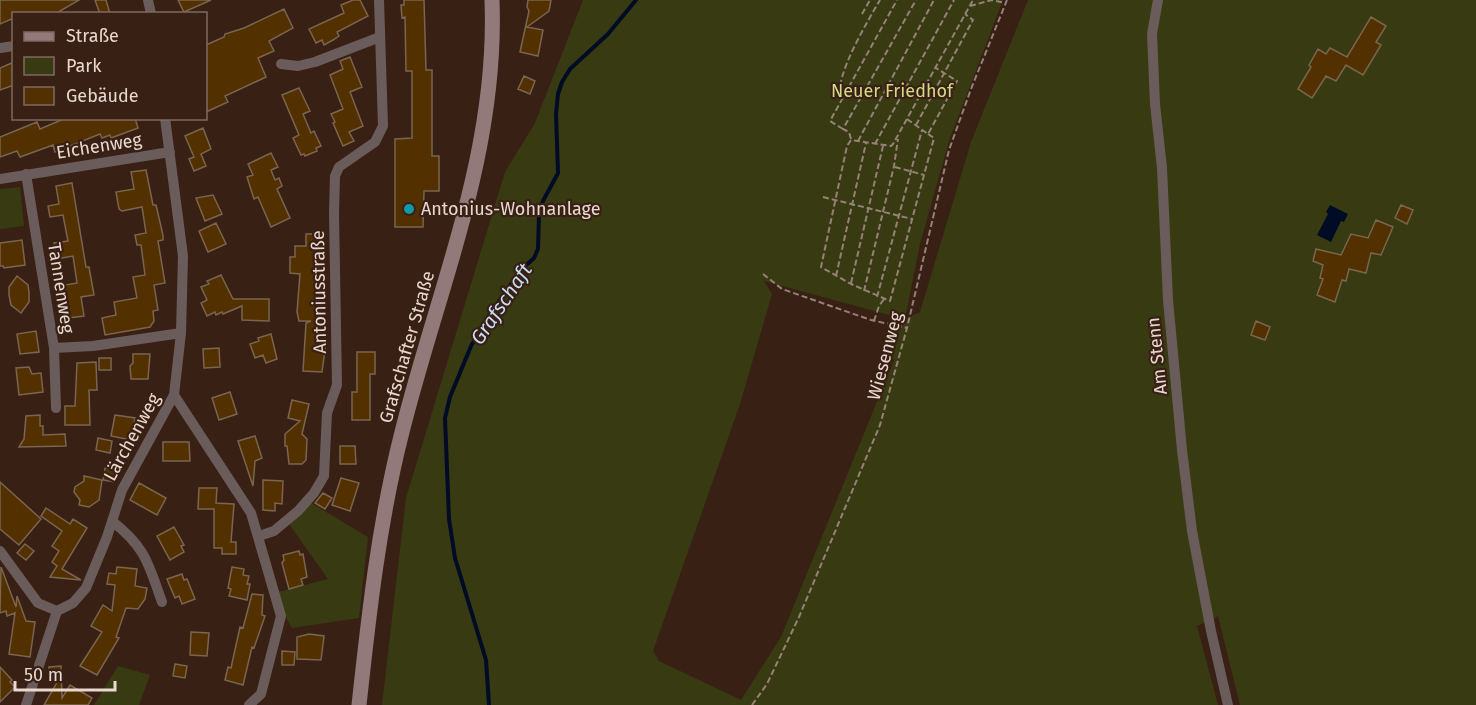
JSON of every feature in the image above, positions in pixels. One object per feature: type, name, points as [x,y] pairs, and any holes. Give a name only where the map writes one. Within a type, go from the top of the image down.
[{"type":"street","name":"Antoniusstraße","points":[[259,536],[274,531],[298,511],[314,493],[324,476],[327,413],[337,385],[335,176],[339,167],[375,142],[384,119],[379,0]]},
{"type":"street","name":"Grafschafter Straße","points":[[359,705],[372,588],[388,495],[405,421],[464,221],[479,153],[488,88],[492,0]]},
{"type":"street","name":"Am Stenn","points":[[1158,0],[1152,34],[1155,104],[1162,168],[1168,300],[1182,450],[1192,531],[1228,705]]},
{"type":"street","points":[[281,64],[305,65],[380,36]]},
{"type":"street","name":"Eichenweg","points":[[0,178],[170,152],[165,120]]},
{"type":"street","name":"Lärchenweg","points":[[57,611],[73,603],[86,588],[104,545],[122,490],[174,395],[181,333],[182,237],[170,152]]},
{"type":"street","name":"Tannenweg","points":[[27,174],[54,348],[56,408]]},
{"type":"street","points":[[54,348],[93,346],[181,333]]},
{"type":"street","points":[[174,395],[247,505],[259,536],[281,616],[263,700],[249,705]]},
{"type":"street","points":[[112,521],[138,544],[145,555],[162,602]]},
{"type":"street","points":[[0,551],[38,603],[57,611],[26,705]]},
{"type":"path","points":[[862,14],[870,0]]},
{"type":"path","points":[[846,92],[840,87],[841,82],[880,0]]},
{"type":"path","points":[[897,0],[830,121],[849,132],[851,140],[847,146],[821,267],[864,291],[890,301],[934,138],[907,119]]},
{"type":"path","points":[[843,129],[916,0]]},
{"type":"path","points":[[858,141],[934,0]]},
{"type":"path","points":[[875,144],[954,0]]},
{"type":"path","points":[[851,140],[891,146],[973,0]]},
{"type":"path","points":[[970,6],[992,0],[1006,2]]},
{"type":"path","name":"Wiesenweg","points":[[752,705],[767,684],[788,643],[880,425],[907,328],[949,150],[1006,2]]},
{"type":"path","points":[[916,125],[973,20],[965,14]]},
{"type":"path","points":[[928,134],[957,81],[936,68]]},
{"type":"path","points":[[878,297],[922,129]]},
{"type":"path","points":[[864,291],[894,166],[898,136]]},
{"type":"path","points":[[836,276],[866,142]]},
{"type":"path","points":[[851,284],[883,146]]},
{"type":"path","points":[[894,166],[924,174]]},
{"type":"path","points":[[823,197],[912,219]]},
{"type":"path","points":[[763,274],[782,289],[874,321],[907,328]]},
{"type":"path","points":[[874,321],[879,306],[884,300]]},
{"type":"green space","name":"Neuer Friedhof","points":[[583,0],[1003,0],[950,138],[920,244],[905,319],[920,312],[971,142],[1028,0],[1476,0],[1476,705],[1240,705],[1218,616],[1197,626],[1218,705],[382,705],[406,498],[505,172],[535,123]],"holes":[[[764,281],[904,319],[890,329],[882,351],[894,360],[781,637],[741,700],[659,661],[653,651],[740,404],[772,294]]]},
{"type":"green space","points":[[20,187],[24,226],[0,229],[0,189]]},
{"type":"green space","points":[[311,503],[368,537],[359,618],[292,628],[285,616],[278,592],[328,579],[289,524]]},
{"type":"green space","points":[[118,666],[150,675],[139,705],[94,705]]},
{"type":"water","points":[[1330,205],[1348,214],[1344,222],[1341,221],[1331,242],[1317,235]]},
{"type":"building","points":[[0,0],[79,0],[58,12],[12,12],[12,19],[0,24]]},
{"type":"building","points":[[95,0],[106,0],[109,12],[99,12]]},
{"type":"building","points":[[178,0],[211,0],[184,12]]},
{"type":"building","points":[[360,0],[368,16],[337,32],[339,36],[324,45],[322,40],[316,43],[309,29],[344,13],[341,5]]},
{"type":"building","points":[[404,0],[424,0],[426,70],[432,70],[432,156],[439,156],[439,191],[424,191],[423,227],[395,227],[395,139],[412,138],[412,71],[406,71],[405,17],[402,18],[401,5],[404,5]]},
{"type":"building","points":[[528,0],[551,0],[549,11],[527,27],[543,30],[538,56],[520,52],[529,11]]},
{"type":"building","points":[[284,9],[293,28],[269,41],[274,51],[258,58],[266,77],[225,96],[228,102],[207,112],[207,45],[224,37],[225,34],[244,28]]},
{"type":"building","points":[[1371,17],[1386,26],[1376,42],[1381,45],[1363,75],[1346,65],[1336,81],[1326,76],[1312,98],[1298,89],[1318,49],[1326,54],[1330,48],[1347,57]]},
{"type":"building","points":[[350,57],[362,87],[350,92],[363,126],[349,132],[354,141],[343,146],[331,114],[343,109],[330,75],[343,69],[340,61]]},
{"type":"building","points":[[12,63],[12,86],[0,90],[0,68]]},
{"type":"building","points":[[524,76],[535,81],[530,94],[518,89]]},
{"type":"building","points":[[299,88],[310,111],[303,114],[311,133],[314,131],[321,146],[316,148],[317,151],[305,156],[301,155],[293,138],[299,135],[282,95]]},
{"type":"building","points":[[61,120],[136,120],[138,128],[111,138],[110,135],[102,138],[100,134],[55,152],[53,145],[20,157],[17,151],[0,157],[0,137],[37,122],[40,129]]},
{"type":"building","points":[[203,128],[211,149],[201,154],[206,166],[194,171],[189,159],[194,157],[185,136]]},
{"type":"building","points":[[271,153],[278,167],[271,170],[275,180],[279,178],[282,186],[277,189],[290,218],[271,227],[258,197],[254,199],[247,177],[253,175],[248,164]]},
{"type":"building","points":[[146,170],[153,205],[156,205],[163,235],[163,240],[158,241],[165,283],[154,285],[158,310],[153,311],[154,321],[150,327],[105,335],[102,318],[116,315],[114,302],[137,298],[133,277],[145,275],[141,245],[137,245],[135,235],[146,233],[142,207],[122,211],[119,209],[116,192],[134,189],[131,172]]},
{"type":"building","points":[[72,183],[86,267],[89,267],[94,295],[81,297],[84,316],[60,319],[59,308],[64,307],[60,286],[77,283],[73,256],[56,259],[54,243],[68,241],[63,215],[50,217],[48,206],[59,204],[56,186]]},
{"type":"building","points":[[213,195],[222,214],[205,221],[196,198]]},
{"type":"building","points":[[1401,205],[1413,210],[1407,224],[1395,218]]},
{"type":"building","points":[[1376,220],[1393,227],[1381,255],[1371,253],[1366,273],[1349,269],[1346,281],[1342,280],[1335,302],[1317,295],[1323,279],[1320,278],[1323,265],[1313,261],[1316,249],[1341,255],[1351,234],[1368,238]]},
{"type":"building","points":[[216,223],[226,244],[208,252],[199,231]]},
{"type":"building","points":[[306,234],[319,234],[318,342],[326,342],[322,372],[303,371],[306,323],[311,321],[299,321],[297,312],[300,274],[290,273],[290,257],[295,257],[295,246],[306,246]]},
{"type":"building","points":[[22,240],[25,265],[4,268],[0,266],[0,243]]},
{"type":"building","points":[[221,275],[233,299],[269,299],[269,321],[242,320],[242,306],[223,314],[222,312],[216,315],[215,312],[207,316],[201,303],[207,300],[201,287],[209,284],[207,281]]},
{"type":"building","points":[[17,276],[28,285],[29,292],[29,302],[21,313],[11,305],[9,295],[9,287]]},
{"type":"building","points":[[1256,321],[1270,327],[1265,340],[1251,335]]},
{"type":"building","points":[[36,331],[39,352],[20,354],[17,334]]},
{"type":"building","points":[[271,334],[277,359],[266,363],[263,355],[255,358],[250,344],[259,341],[258,338]]},
{"type":"building","points":[[219,348],[220,367],[204,368],[203,349]]},
{"type":"building","points":[[357,352],[375,352],[375,374],[370,374],[370,420],[352,420],[352,392],[357,392]]},
{"type":"building","points":[[133,354],[150,354],[148,379],[131,379],[130,366],[133,363]]},
{"type":"building","points":[[99,358],[111,358],[111,370],[99,370]]},
{"type":"building","points":[[96,362],[97,390],[89,390],[90,425],[65,425],[65,406],[75,406],[77,363]]},
{"type":"building","points":[[29,367],[32,374],[41,373],[43,392],[19,395],[16,368]]},
{"type":"building","points":[[230,392],[237,414],[219,420],[212,398]]},
{"type":"building","points":[[292,400],[309,404],[302,434],[307,439],[306,460],[302,464],[289,464],[287,446],[285,446],[285,434],[300,421],[288,418]]},
{"type":"building","points":[[40,415],[43,435],[65,434],[66,446],[19,447],[24,439],[26,416]]},
{"type":"building","points":[[115,415],[135,418],[131,440],[111,436]]},
{"type":"building","points":[[255,436],[262,458],[255,461],[253,486],[238,441]]},
{"type":"building","points":[[98,438],[112,441],[110,453],[96,450]]},
{"type":"building","points":[[163,442],[189,442],[190,461],[163,461]]},
{"type":"building","points":[[340,446],[355,446],[356,464],[340,464]]},
{"type":"building","points":[[105,468],[117,470],[114,482],[103,480]]},
{"type":"building","points":[[84,476],[102,480],[99,500],[89,507],[79,505],[80,500],[74,492],[75,487],[84,481]]},
{"type":"building","points":[[341,478],[359,483],[350,511],[332,505]]},
{"type":"building","points":[[263,480],[283,481],[282,504],[275,503],[275,511],[263,510]]},
{"type":"building","points":[[0,482],[41,519],[19,545],[0,529]]},
{"type":"building","points":[[139,483],[166,498],[157,515],[130,500]]},
{"type":"building","points":[[199,488],[217,488],[216,503],[234,504],[231,542],[236,542],[236,554],[222,554],[222,548],[214,548],[214,509],[198,509]]},
{"type":"building","points":[[323,493],[332,498],[325,509],[315,503]]},
{"type":"building","points":[[46,508],[70,524],[73,519],[87,528],[62,569],[81,580],[50,577],[57,566],[52,562],[59,551],[52,546],[62,531],[41,516]]},
{"type":"building","points":[[174,527],[184,545],[181,546],[184,552],[170,560],[157,536]]},
{"type":"building","points":[[25,544],[34,551],[26,560],[17,553]]},
{"type":"building","points":[[299,551],[300,555],[303,554],[307,577],[301,579],[303,585],[289,589],[282,563],[283,555]]},
{"type":"building","points":[[1,567],[16,607],[17,596],[26,621],[35,622],[30,657],[9,654],[15,613],[7,616],[6,611],[0,613]]},
{"type":"building","points":[[117,567],[137,569],[135,586],[147,588],[145,599],[138,609],[126,608],[116,637],[119,638],[97,675],[80,666],[102,632],[91,626],[103,605],[112,611],[115,585],[107,584],[109,573],[116,574]]},
{"type":"building","points":[[232,567],[244,569],[243,575],[249,576],[247,600],[229,596],[231,589],[228,588]]},
{"type":"building","points":[[182,574],[184,580],[187,579],[195,599],[182,604],[179,596],[175,598],[167,579]]},
{"type":"building","points":[[252,594],[263,595],[262,615],[265,616],[254,648],[252,647],[243,685],[225,680],[228,667],[231,668],[240,627],[243,628]]},
{"type":"building","points":[[191,632],[209,633],[207,656],[190,655]]},
{"type":"building","points":[[309,634],[324,636],[321,660],[297,659],[297,637]]},
{"type":"building","points":[[282,651],[295,652],[294,665],[282,665]]},
{"type":"building","points":[[175,664],[187,666],[185,678],[173,676]]},
{"type":"building","points":[[61,666],[62,698],[70,685],[92,698],[88,705],[44,705],[59,679],[49,679],[49,667]]},
{"type":"building","points":[[0,667],[15,687],[0,702]]},
{"type":"waterway","name":"Grafschaft","points":[[489,705],[486,660],[455,558],[449,519],[445,418],[450,397],[471,346],[490,314],[521,270],[534,258],[538,249],[539,214],[543,201],[558,173],[556,114],[562,82],[570,69],[608,34],[636,0]]},
{"type":"place","name":"Antonius-Wohnanlage","points":[[409,209]]}]
